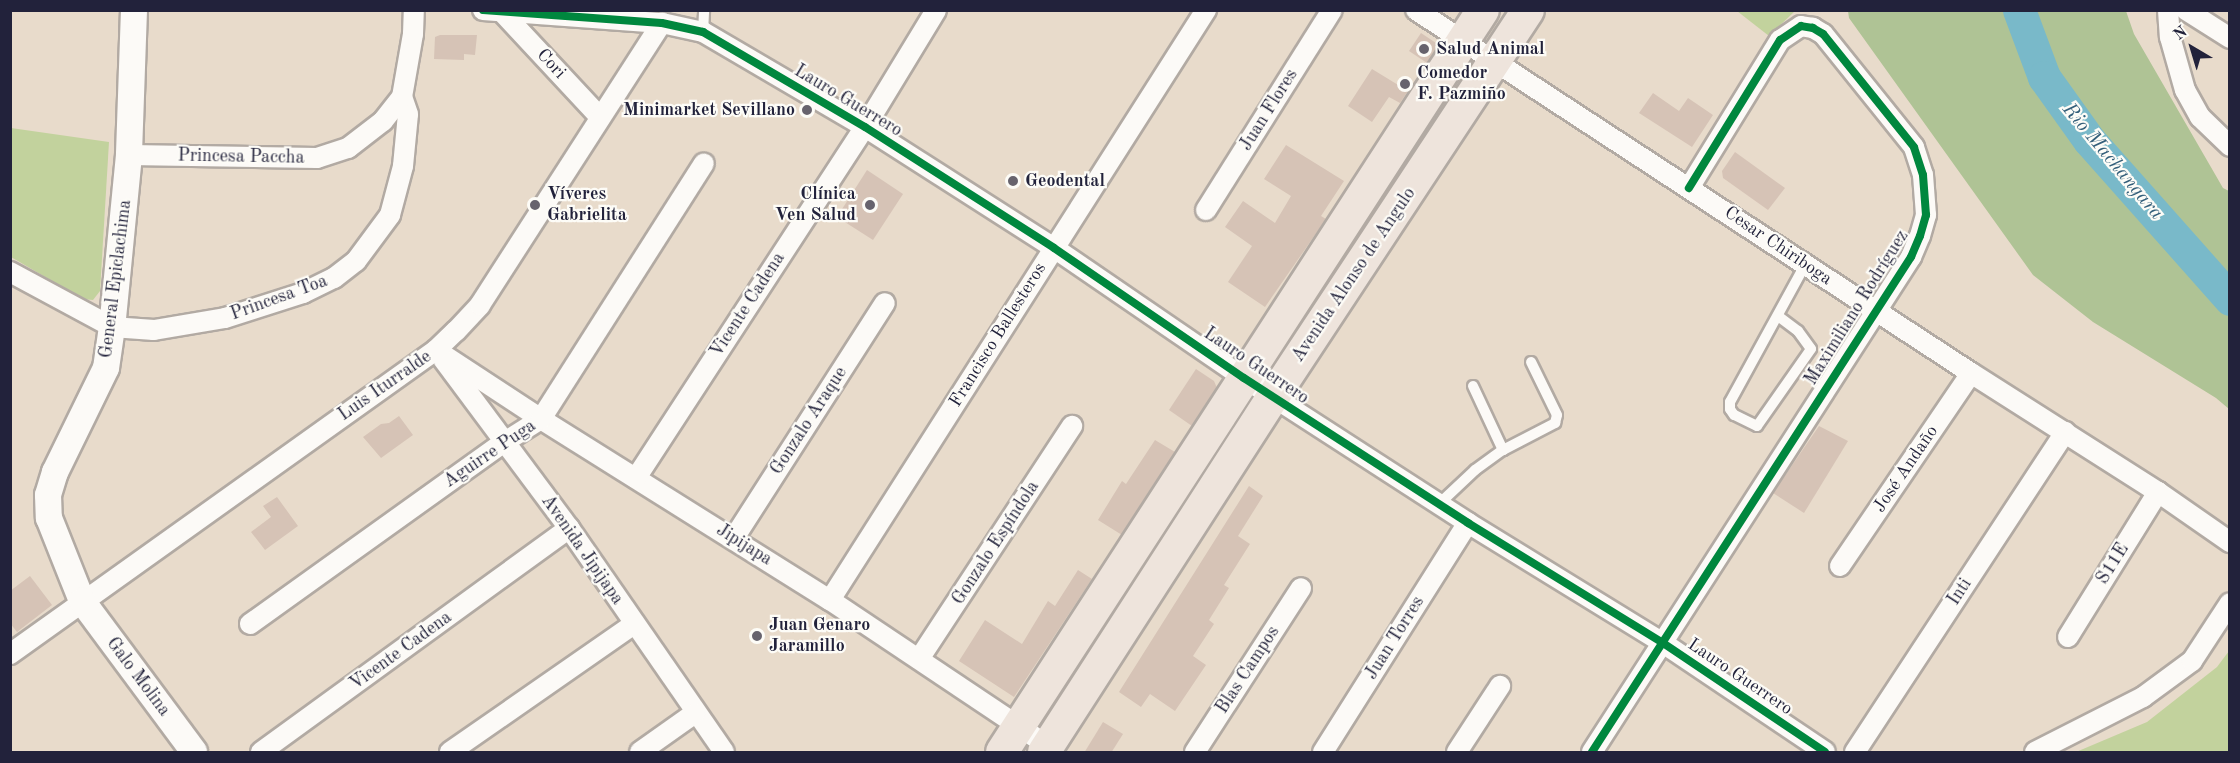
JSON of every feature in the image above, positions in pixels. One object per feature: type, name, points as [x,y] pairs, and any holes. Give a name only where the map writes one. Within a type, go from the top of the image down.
[{"type":"main road","name":"Avenida Alonso de Angulo","points":[[1002,753],[1484,10]]},
{"type":"main road","name":"Avenida Alonso de Angulo","points":[[1046,749],[1273,397],[1528,10]]},
{"type":"street","name":"General Epiclachima","points":[[82,601],[49,518],[48,495],[55,472],[106,368],[129,155],[134,10]]},
{"type":"street","name":"Princesa Toa","points":[[112,327],[154,330],[225,318],[303,293],[334,278],[356,261],[390,215],[403,166],[408,114],[402,97],[413,34],[414,10]]},
{"type":"street","name":"Vicente Cadena","points":[[636,478],[865,127],[936,10]]},
{"type":"street","name":"Francisco Ballesteros","points":[[830,600],[1206,10]]},
{"type":"street","name":"Juan Flores","points":[[1206,210],[1332,10]]},
{"type":"street","name":"Cesar Chiriboga","points":[[1416,10],[1874,310],[2158,492],[2229,542]]},
{"type":"street","points":[[2168,10],[2170,37],[2186,90],[2200,117],[2229,146]]},
{"type":"street","points":[[2186,10],[2229,38]]},
{"type":"street","name":"Cori","points":[[493,11],[662,23]]},
{"type":"street","name":"Cori","points":[[493,11],[600,117]]},
{"type":"street","name":"Lauro Guerrero","points":[[662,23],[703,32],[865,127],[1054,248],[1273,397],[1468,523],[1663,643],[1825,753]]},
{"type":"street","name":"Luis Iturralde","points":[[10,654],[436,350],[480,305],[662,23]]},
{"type":"street","name":"Maximiliano Rodríguez","points":[[1592,753],[1874,310],[1911,256],[1926,215],[1923,175],[1914,147],[1823,34],[1801,26],[1780,40],[1689,188]]},
{"type":"street","name":"Princesa Paccha","points":[[129,155],[317,158],[348,148],[382,121],[402,97]]},
{"type":"street","name":"Aguirre Puga","points":[[250,624],[503,443],[541,419],[704,163]]},
{"type":"street","points":[[10,273],[112,327]]},
{"type":"street","name":"Gonzalo Araque","points":[[734,538],[885,303]]},
{"type":"street","name":"Jipijapa","points":[[436,350],[541,419],[830,600],[1018,726],[1046,749]]},
{"type":"street","name":"Avenida Jipijapa","points":[[436,350],[503,443],[569,528],[724,753]]},
{"type":"street","name":"José Andaño","points":[[1840,566],[1971,373]]},
{"type":"street","name":"Gonzalo Espíndola","points":[[920,659],[1072,426]]},
{"type":"street","name":"Inti","points":[[1855,753],[2065,432]]},
{"type":"street","name":"S11E","points":[[2068,637],[2158,492]]},
{"type":"street","name":"Juan Torres","points":[[1323,753],[1468,523]]},
{"type":"street","name":"Vicente Cadena","points":[[261,753],[569,528]]},
{"type":"street","name":"Blas Campos","points":[[1195,753],[1301,588]]},
{"type":"street","name":"Galo Molina","points":[[82,601],[194,753]]},
{"type":"street","points":[[2035,753],[2144,697],[2192,661],[2229,603]]},
{"type":"street","points":[[450,753],[634,624]]},
{"type":"street","points":[[1457,753],[1500,686]]},
{"type":"street","points":[[640,753],[695,713]]},
{"type":"lane","points":[[703,32],[704,10]]},
{"type":"lane","points":[[1778,316],[1798,331],[1811,349],[1757,426],[1734,416],[1730,409],[1730,402],[1805,265]]},
{"type":"lane","points":[[1440,503],[1475,470],[1503,450],[1555,423],[1557,415],[1531,362]]},
{"type":"lane","points":[[1473,386],[1503,450]]},
{"type":"green space","points":[[1737,11],[1795,11],[1769,36]]},
{"type":"green space","points":[[1848,11],[2126,11],[2134,34],[2223,188],[2229,191],[2229,409],[2216,398],[2093,322],[2033,275],[1849,18]]},
{"type":"green space","points":[[11,128],[109,142],[100,291],[93,300],[83,299],[11,257]]},
{"type":"green space","points":[[2229,651],[2229,752],[2076,752],[2147,722],[2217,667]]},
{"type":"building","name":"Salud Animal","points":[[1421,33],[1439,45],[1427,63],[1409,51]]},
{"type":"building","points":[[477,35],[475,55],[464,54],[464,60],[434,59],[435,37]]},
{"type":"building","points":[[1372,69],[1408,91],[1400,103],[1389,97],[1372,122],[1348,106]]},
{"type":"building","points":[[1653,93],[1679,111],[1688,98],[1713,115],[1692,147],[1639,113]]},
{"type":"building","points":[[1286,145],[1344,181],[1321,216],[1326,219],[1265,307],[1228,282],[1252,246],[1225,227],[1243,201],[1275,223],[1291,196],[1264,179]]},
{"type":"building","points":[[1735,152],[1785,188],[1768,210],[1723,178],[1722,171]]},
{"type":"building","name":"Clínica Ven Salud","points":[[867,170],[903,194],[873,240],[837,217]]},
{"type":"building","points":[[1196,369],[1214,381],[1217,388],[1192,426],[1169,410]]},
{"type":"building","points":[[399,416],[413,435],[381,458],[363,437],[381,424],[389,423]]},
{"type":"building","points":[[1819,426],[1848,441],[1804,513],[1773,493]]},
{"type":"building","points":[[1155,440],[1175,452],[1122,535],[1098,520],[1122,481],[1126,484]]},
{"type":"building","points":[[1249,486],[1263,496],[1238,536],[1250,544],[1224,585],[1229,588],[1209,620],[1214,624],[1193,656],[1206,665],[1175,711],[1150,694],[1141,707],[1119,692]]},
{"type":"building","points":[[277,497],[298,526],[265,550],[251,532],[271,517],[263,506]]},
{"type":"building","points":[[1078,570],[1092,579],[1014,697],[959,661],[985,620],[1022,644],[1048,601],[1055,606]]},
{"type":"building","points":[[30,576],[52,605],[17,632],[10,623],[10,591]]},
{"type":"building","points":[[1103,722],[1123,734],[1111,753],[1084,753]]},
{"type":"waterway","name":"Rio Machangara","points":[[2019,10],[2044,77],[2089,140],[2230,299]]},
{"type":"cycle path","points":[[483,10],[662,23],[703,32],[865,127],[1054,248],[1244,378],[1468,523],[1663,643],[1825,752]]},
{"type":"cycle path","points":[[1592,752],[1911,257],[1926,215],[1923,175],[1914,147],[1823,34],[1813,28],[1801,26],[1780,40],[1689,188]]},
{"type":"place","name":"Salud Animal","points":[[1424,49]]},
{"type":"place","name":"Comedor F. Pazmiño","points":[[1405,84]]},
{"type":"place","name":"Minimarket Sevillano","points":[[807,110]]},
{"type":"place","name":"Geodental","points":[[1013,181]]},
{"type":"place","name":"Víveres Gabrielita","points":[[535,205]]},
{"type":"place","name":"Clínica Ven Salud","points":[[870,205]]},
{"type":"place","name":"Juan Genaro Jaramillo","points":[[757,636]]}]
